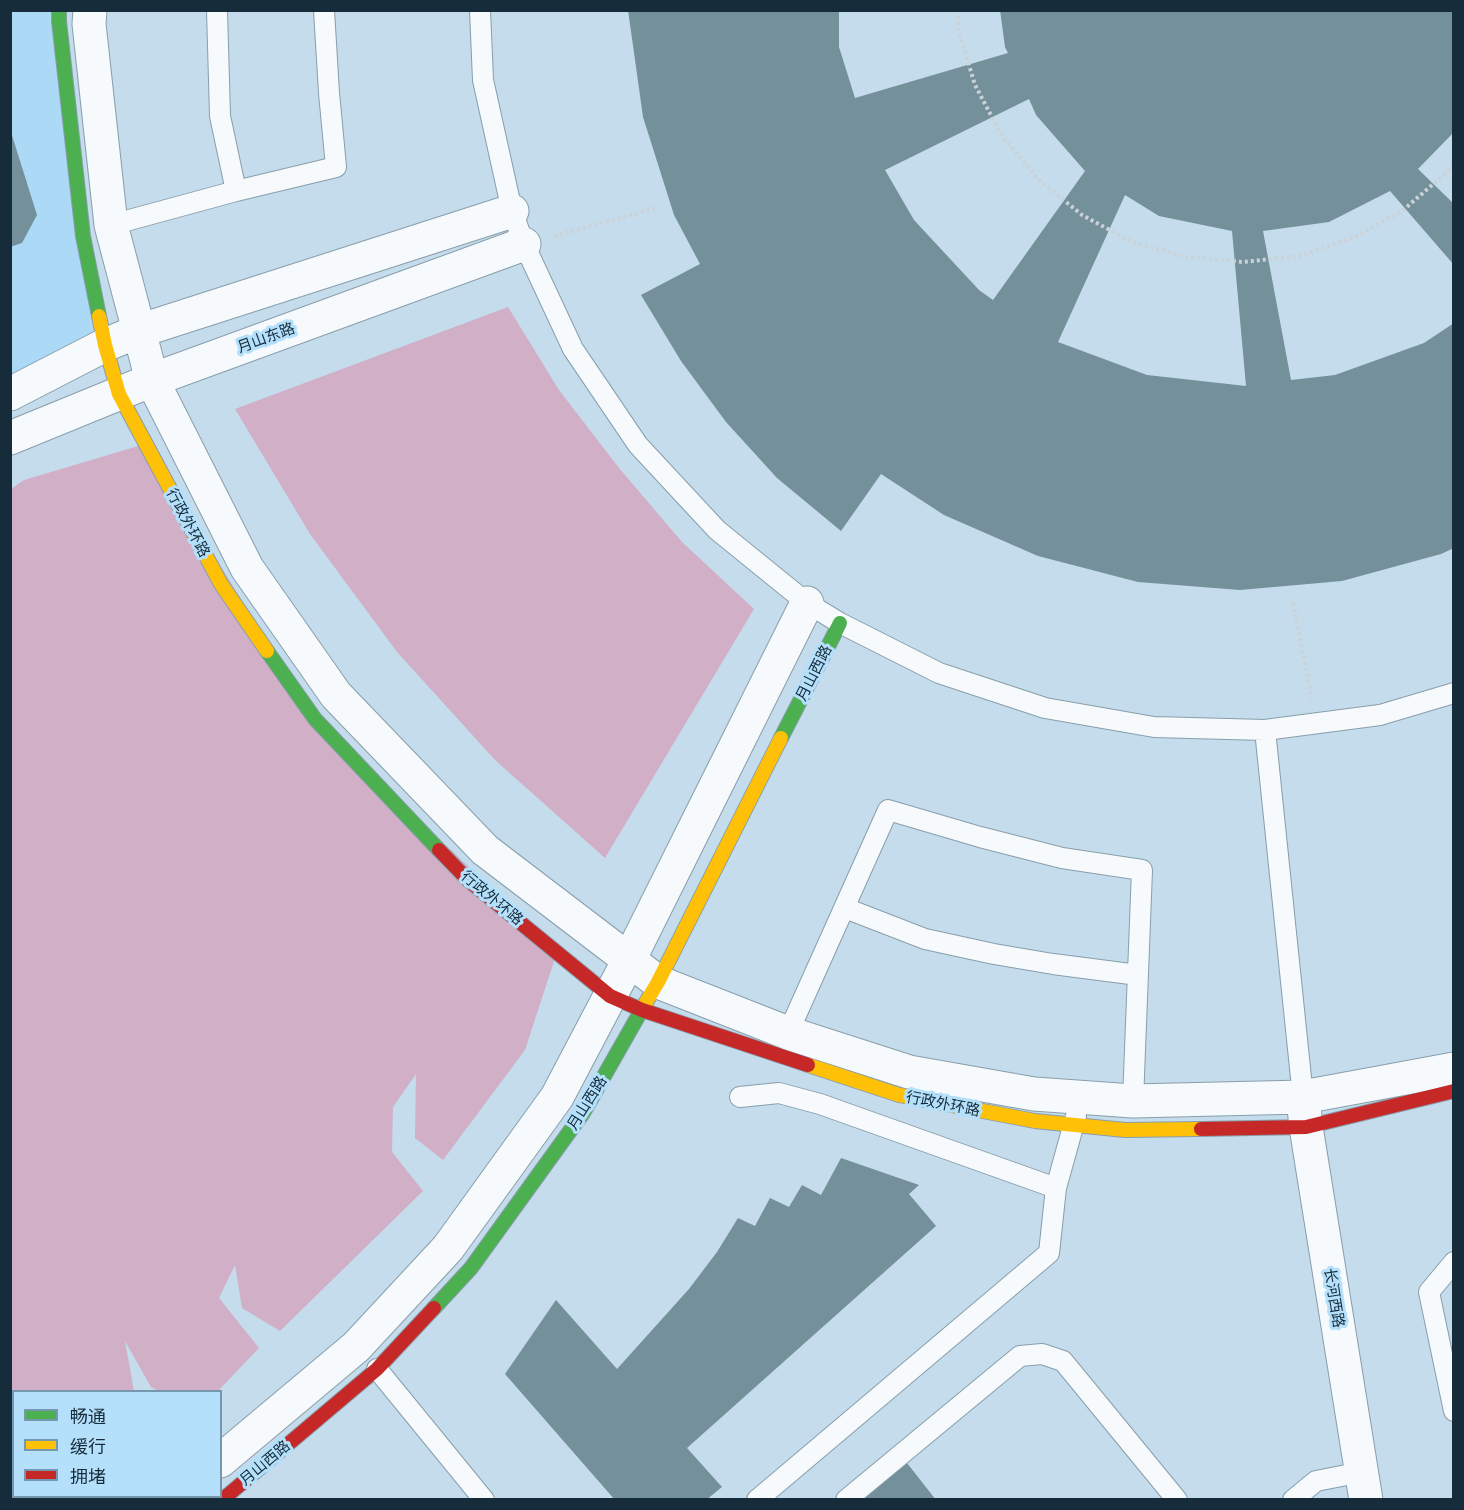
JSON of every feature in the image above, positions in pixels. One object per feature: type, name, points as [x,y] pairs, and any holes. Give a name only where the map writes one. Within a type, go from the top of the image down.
[{"type":"street","name":"行政外环路","points":[[59,10],[83,236],[105,345],[119,394],[221,584],[315,719],[468,879],[610,996],[642,1010],[899,1095],[1035,1121],[1133,1101],[1304,1112],[1454,1069]]},
{"type":"street","name":"行政外环路","points":[[90,10],[89,24],[111,225],[152,380],[247,568],[336,695],[485,850],[658,982],[788,1033],[909,1072],[1034,1094],[1125,1130],[1304,1112],[1454,1091]]},
{"type":"street","points":[[10,394],[105,345],[139,331],[512,212]]},
{"type":"street","name":"月山东路","points":[[10,438],[152,380],[524,244]]},
{"type":"street","name":"月山西路","points":[[222,1459],[356,1347],[448,1248],[557,1097],[629,960],[807,603]]},
{"type":"street","name":"月山西路","points":[[222,1500],[377,1369],[471,1268],[583,1113],[658,982],[840,623]]},
{"type":"street","name":"长河西路","points":[[1304,1112],[1364,1486]]},
{"type":"lane","points":[[217,10],[220,116],[236,191]]},
{"type":"lane","points":[[111,225],[336,167],[324,10]]},
{"type":"lane","points":[[480,10],[483,80],[512,212],[524,244],[573,349],[638,445],[717,530],[807,603],[840,623],[939,674],[1045,708],[1154,727],[1265,730],[1380,715],[1454,693]]},
{"type":"lane","points":[[1265,730],[1304,1112]]},
{"type":"lane","points":[[788,1033],[888,810],[1062,858],[1142,870],[1133,1101]]},
{"type":"lane","points":[[845,908],[926,939],[1013,957],[1138,975]]},
{"type":"lane","points":[[740,1097],[778,1093],[819,1104],[1056,1188]]},
{"type":"lane","points":[[757,1500],[1049,1253],[1056,1188],[1078,1111]]},
{"type":"lane","points":[[1454,1262],[1429,1292],[1454,1411]]},
{"type":"lane","points":[[846,1500],[1020,1356],[1042,1354],[1063,1361],[1178,1500]]},
{"type":"lane","points":[[377,1369],[484,1500]]},
{"type":"lane","points":[[1293,1500],[1316,1481],[1364,1486]]},
{"type":"path","points":[[957,10],[959,32],[975,85],[1002,136],[1038,179],[1082,215],[1132,242],[1187,257],[1243,262],[1299,256],[1353,238],[1402,211],[1445,174],[1454,162]]},
{"type":"path","points":[[524,244],[656,208]]},
{"type":"path","points":[[1293,603],[1317,723]]},
{"type":"shaded area","points":[[11,11],[59,11],[105,345],[11,394]]},
{"type":"shaded area","points":[[508,307],[559,390],[619,468],[682,542],[754,609],[605,858],[495,760],[397,652],[310,534],[235,409]]},
{"type":"shaded area","points":[[145,444],[315,719],[557,952],[525,1050],[443,1160],[415,1138],[416,1074],[393,1107],[392,1152],[423,1191],[280,1331],[242,1308],[235,1265],[219,1298],[259,1348],[219,1390],[156,1390],[151,1387],[125,1341],[134,1390],[12,1390],[12,1498],[90,1498],[87,1500],[11,1500],[11,489],[24,480]]},
{"type":"building","points":[[628,10],[839,10],[839,47],[855,98],[1008,53],[1005,47],[1000,10],[1454,10],[1454,132],[1418,169],[1454,204],[1454,265],[1390,191],[1329,222],[1263,231],[1291,380],[1335,375],[1424,343],[1454,323],[1454,548],[1441,554],[1342,581],[1240,590],[1138,582],[1038,556],[944,515],[881,474],[841,531],[777,478],[726,422],[681,361],[641,295],[700,264],[674,215],[643,117]],"holes":[[[1029,99],[1036,115],[1085,171],[993,300],[979,290],[914,220],[885,170]],[[1125,195],[1159,216],[1232,231],[1246,386],[1147,375],[1058,342]]]},
{"type":"building","points":[[10,129],[37,215],[22,243],[10,247]]},
{"type":"building","points":[[841,1158],[919,1185],[909,1194],[936,1226],[687,1448],[722,1487],[706,1500],[615,1500],[505,1374],[556,1300],[617,1369],[689,1289],[717,1252],[738,1218],[755,1226],[770,1198],[789,1207],[802,1185],[821,1195]]},
{"type":"building","points":[[907,1463],[936,1500],[862,1500]]},
{"type":"traffic: fast","points":[[59,10],[83,236],[99,316]]},
{"type":"traffic: fast","points":[[781,738],[840,623]]},
{"type":"traffic: fast","points":[[267,651],[315,719],[439,850]]},
{"type":"traffic: fast","points":[[434,1308],[471,1268],[583,1113],[645,1004]]},
{"type":"traffic: slow","points":[[99,316],[119,394],[221,584],[267,651]]},
{"type":"traffic: slow","points":[[645,1004],[781,738]]},
{"type":"traffic: slow","points":[[808,1065],[899,1095],[1035,1121],[1125,1130],[1201,1129]]},
{"type":"traffic: jam","points":[[439,850],[467,879],[610,996],[642,1010],[808,1065]]},
{"type":"traffic: jam","points":[[1201,1129],[1306,1127],[1454,1091]]},
{"type":"traffic: jam","points":[[222,1500],[377,1369],[434,1308]]}]
